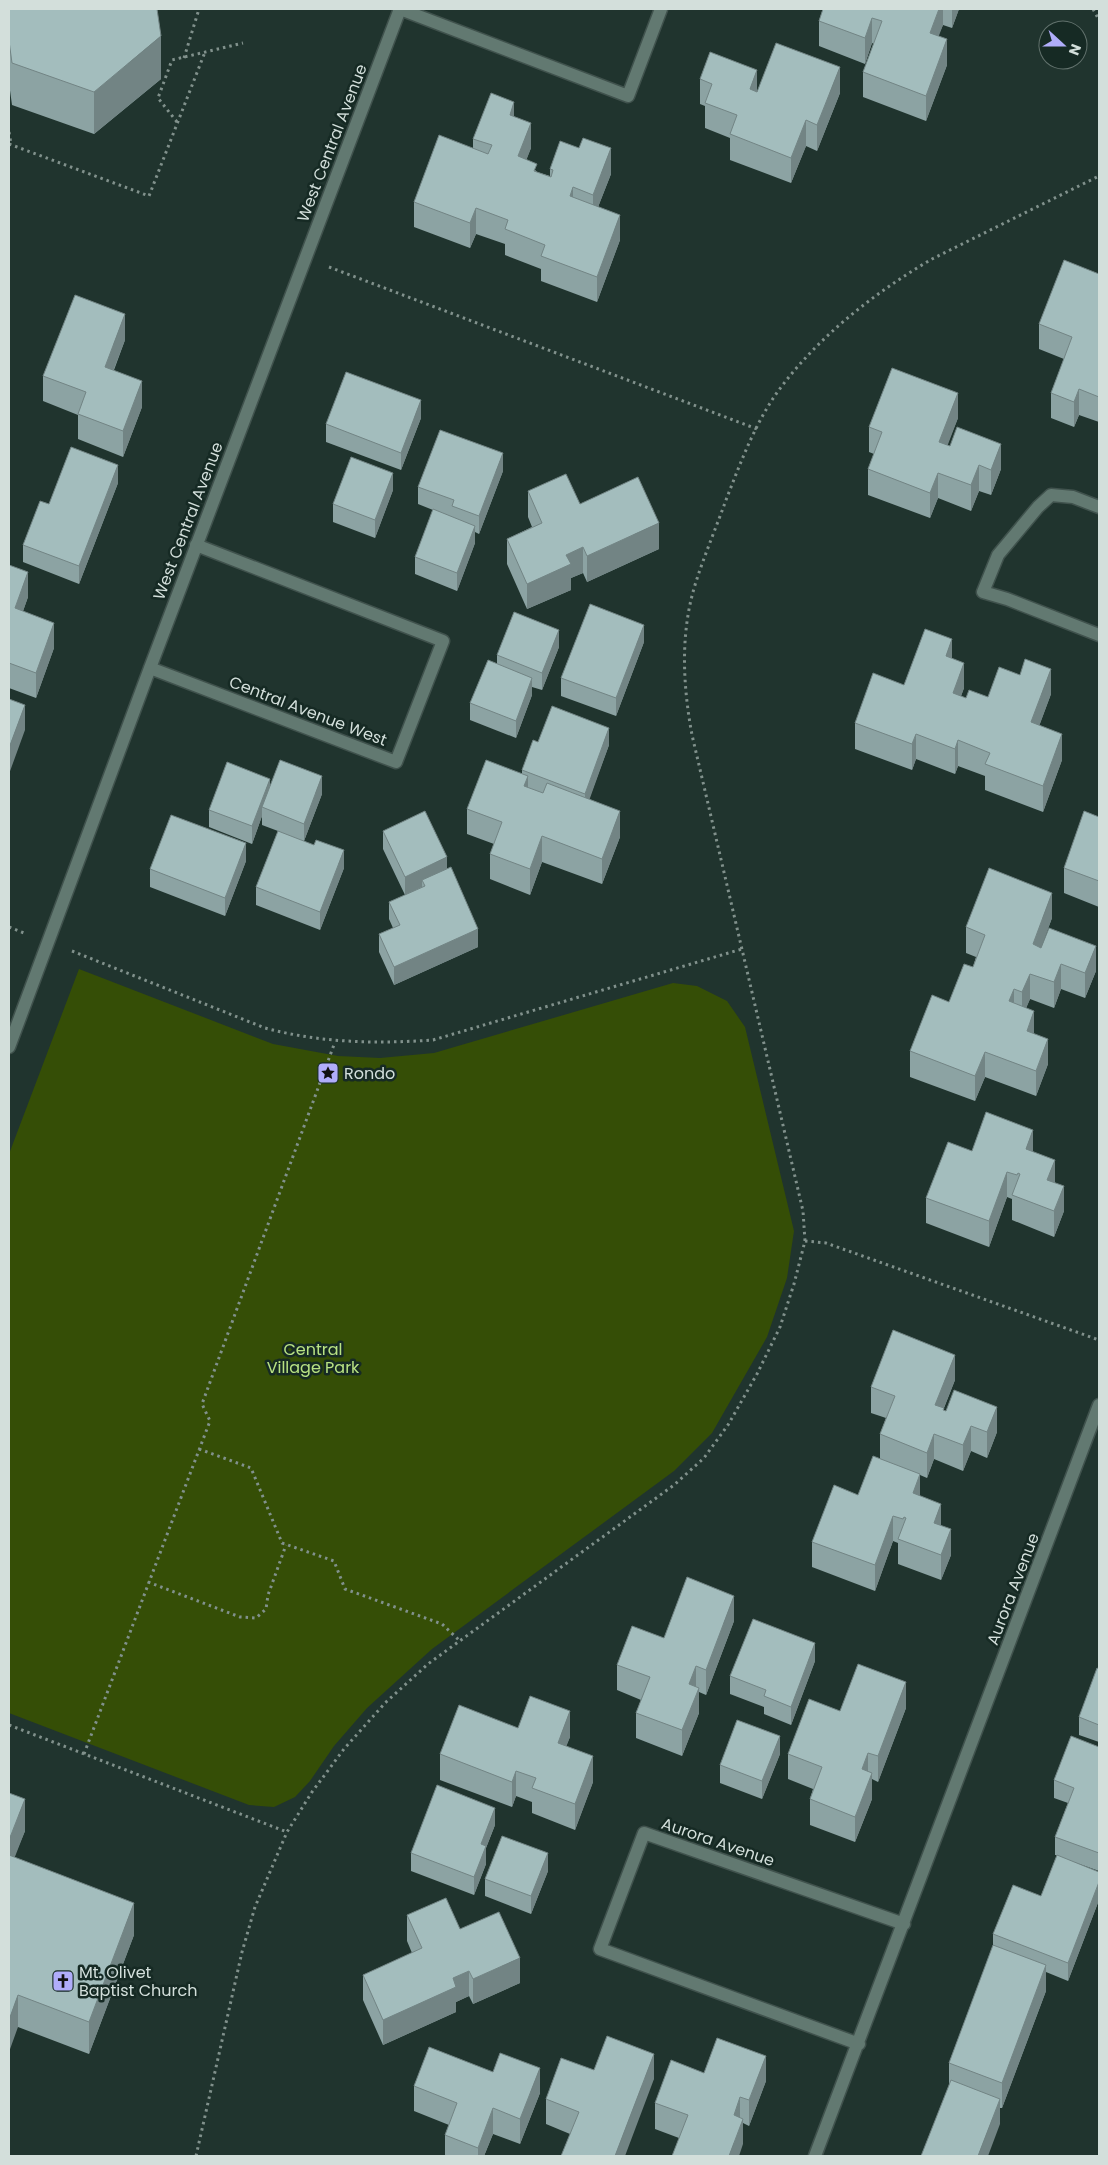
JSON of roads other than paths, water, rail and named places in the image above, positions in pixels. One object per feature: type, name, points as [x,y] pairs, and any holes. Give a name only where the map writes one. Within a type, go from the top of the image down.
[{"type":"street","points":[[400,9],[628,96],[661,9]]},
{"type":"street","name":"West Central Avenue","points":[[9,1046],[196,545],[400,9]]},
{"type":"street","points":[[1099,507],[1073,497],[1051,495],[1038,506],[998,555],[982,592],[1007,599],[1099,634]]},
{"type":"street","name":"Central Avenue West","points":[[150,668],[396,762],[443,641],[196,545]]},
{"type":"street","name":"Aurora Avenue","points":[[815,2156],[859,2044],[1099,1405]]},
{"type":"street","name":"Aurora Avenue","points":[[859,2044],[600,1948],[644,1833],[904,1924]]},
{"type":"place","name":"Rondo","points":[[328,1073]]},
{"type":"place","name":"Mt. Olivet Baptist Church","points":[[63,1981]]},
{"type":"park label","name":"Central Village Park","points":[[313,1358]]}]
